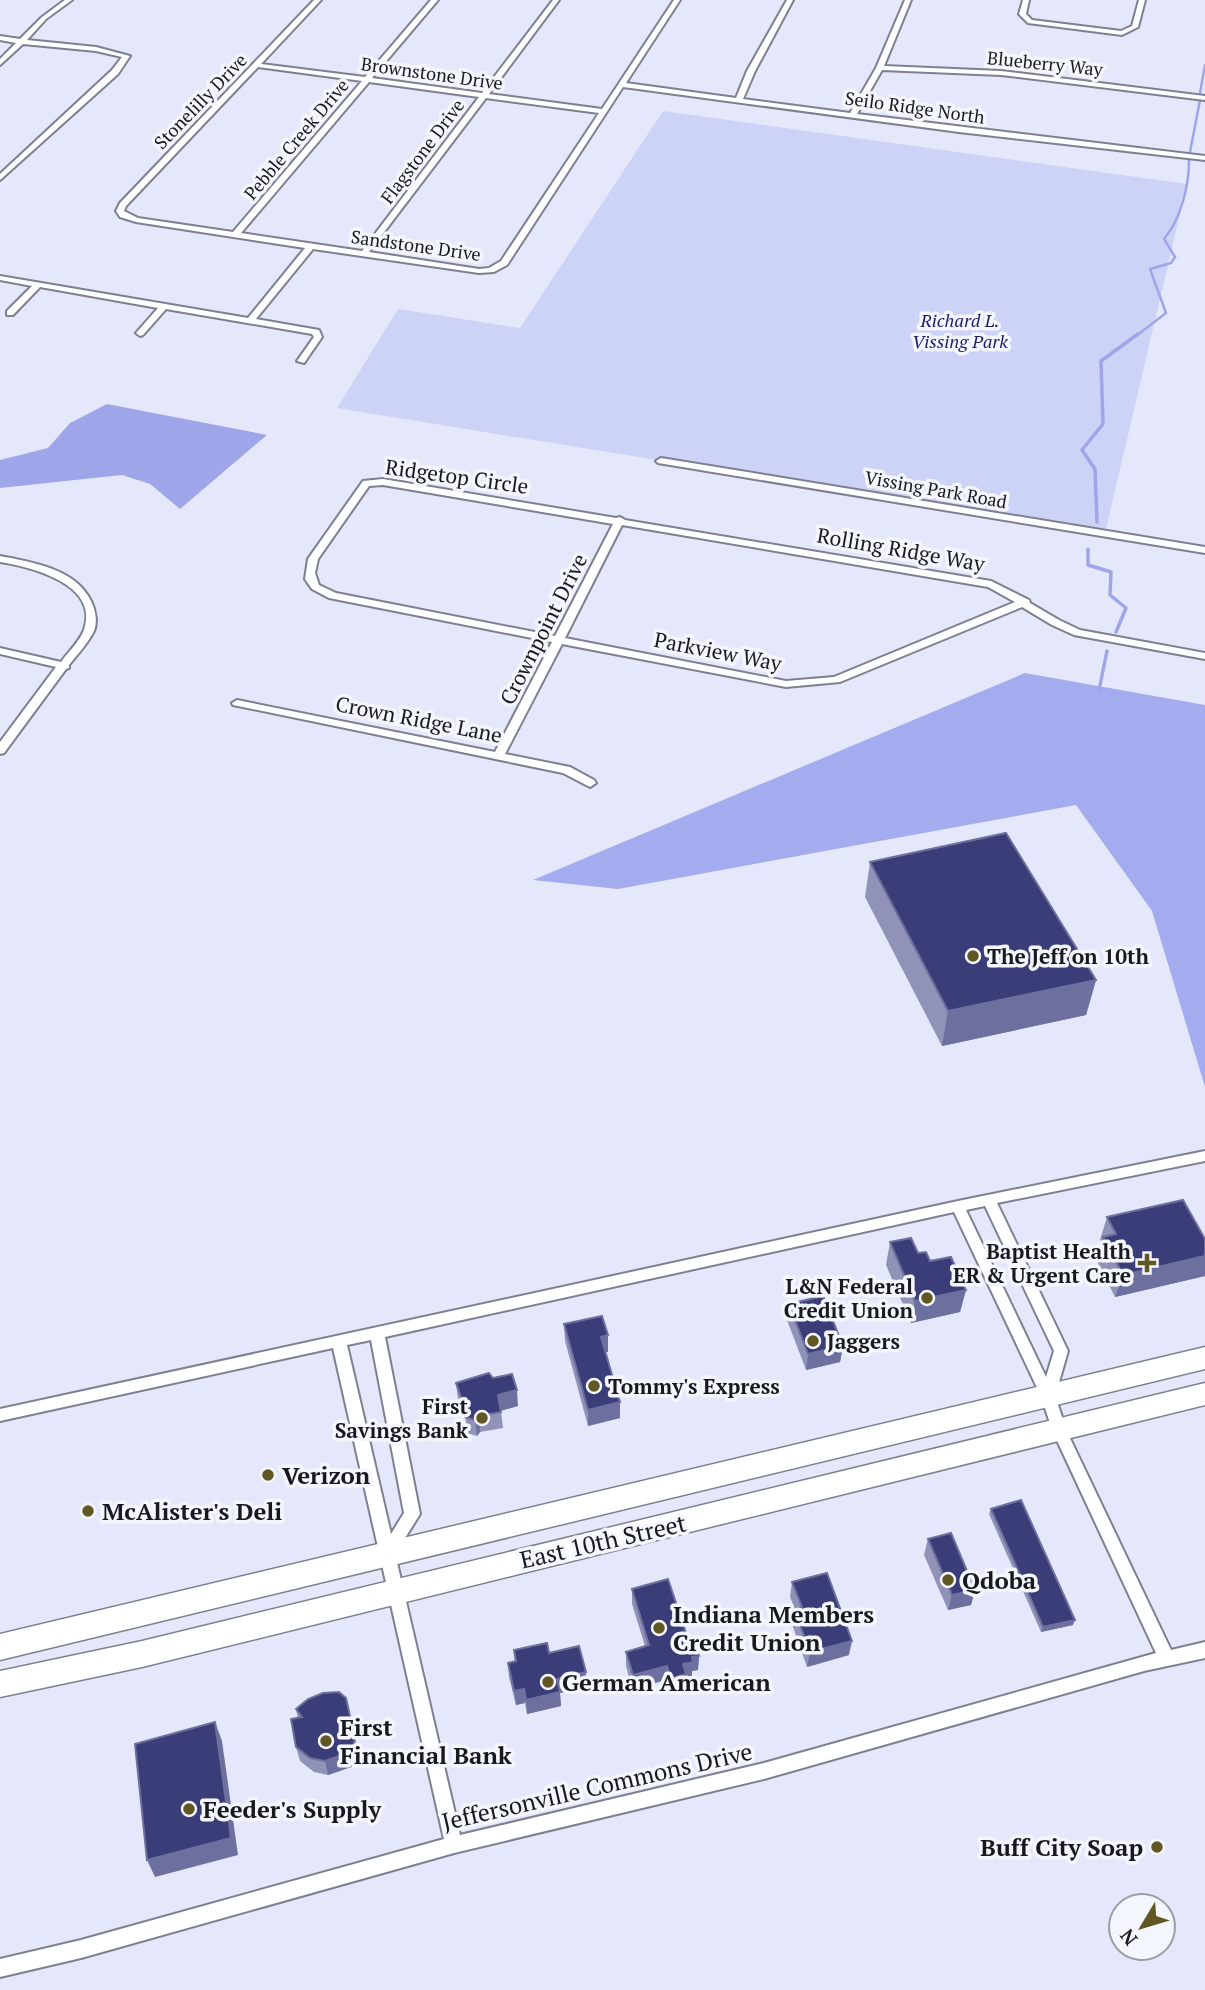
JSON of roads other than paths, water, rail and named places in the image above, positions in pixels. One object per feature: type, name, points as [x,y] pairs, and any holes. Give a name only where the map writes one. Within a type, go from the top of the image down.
[{"type":"main road","name":"East 10th Street","points":[[0,1647],[1205,1358]]},
{"type":"main road","name":"East 10th Street","points":[[0,1684],[97,1665],[1060,1432],[1205,1394]]},
{"type":"street","points":[[0,63],[44,18],[69,0]]},
{"type":"street","name":"Stonelilly Drive","points":[[136,220],[123,215],[120,211],[123,205],[318,0]]},
{"type":"street","name":"Pebble Creek Drive","points":[[235,235],[435,0]]},
{"type":"street","name":"Flagstone Drive","points":[[363,255],[556,0]]},
{"type":"street","name":"Sandstone Drive","points":[[136,220],[479,271],[498,267],[504,263],[677,0]]},
{"type":"street","points":[[739,100],[751,71],[790,0]]},
{"type":"street","points":[[853,115],[880,68],[908,0]]},
{"type":"street","points":[[1027,0],[1022,14],[1024,19],[1030,22],[1122,33],[1135,27],[1142,0]]},
{"type":"street","points":[[0,37],[22,42],[110,51],[126,56],[114,72],[0,178]]},
{"type":"street","name":"Brownstone Drive","points":[[257,65],[603,111]]},
{"type":"street","name":"Blueberry Way","points":[[880,68],[1001,73],[1205,97]]},
{"type":"street","name":"Seilo Ridge North","points":[[621,85],[1205,158]]},
{"type":"street","points":[[250,321],[310,247]]},
{"type":"street","points":[[0,278],[316,332],[318,337],[301,361]]},
{"type":"street","points":[[10,313],[39,284]]},
{"type":"street","points":[[140,333],[165,305]]},
{"type":"street","name":"Vissing Park Road","points":[[661,461],[1205,550]]},
{"type":"street","name":"Ridgetop Circle","points":[[559,639],[333,596],[318,590],[310,580],[309,572],[313,559],[366,483],[383,482],[620,520]]},
{"type":"street","name":"Rolling Ridge Way","points":[[620,520],[991,584],[1025,602],[1061,627],[1077,633],[1205,656]]},
{"type":"street","name":"Crownpoint Drive","points":[[499,755],[620,520]]},
{"type":"street","points":[[0,559],[27,564],[61,577],[83,595],[91,611],[89,631],[0,750]]},
{"type":"street","name":"Parkview Way","points":[[559,639],[786,684],[836,680],[1025,602]]},
{"type":"street","points":[[2,651],[65,666]]},
{"type":"street","name":"Crown Ridge Lane","points":[[237,702],[566,770],[590,783]]},
{"type":"street","points":[[0,1415],[958,1206],[1205,1156]]},
{"type":"street","points":[[989,1200],[1060,1352],[1048,1395]]},
{"type":"street","points":[[958,1206],[1048,1395],[1060,1432],[1167,1659]]},
{"type":"street","points":[[377,1333],[412,1514],[387,1554]]},
{"type":"street","points":[[339,1342],[454,1844]]},
{"type":"street","name":"Jeffersonville Commons Drive","points":[[0,1968],[81,1949],[454,1844],[764,1771],[1144,1662],[1205,1650]]},
{"type":"waterway","points":[[1200,93],[1205,65]]},
{"type":"waterway","points":[[1190,152],[1200,100]]},
{"type":"waterway","points":[[1136,336],[1166,313],[1150,269],[1171,263],[1175,257],[1164,239],[1183,202],[1189,160]]},
{"type":"waterway","points":[[1097,522],[1095,469],[1082,450],[1103,424],[1101,361],[1138,334]]},
{"type":"waterway","points":[[1088,549],[1088,565],[1111,572],[1110,595],[1126,608],[1116,632]]},
{"type":"waterway","points":[[1099,690],[1107,651]]},
{"type":"place","name":"The Jeff on 10th","points":[[973,956]]},
{"type":"place","name":"Baptist Health ER & Urgent Care","points":[[1147,1263]]},
{"type":"place","name":"L&N Federal Credit Union","points":[[927,1298]]},
{"type":"place","name":"Jaggers","points":[[813,1341]]},
{"type":"place","name":"Tommy's Express","points":[[594,1386]]},
{"type":"place","name":"First Savings Bank","points":[[482,1418]]},
{"type":"place","name":"Verizon","points":[[268,1475]]},
{"type":"place","name":"McAlister's Deli","points":[[88,1511]]},
{"type":"place","name":"Qdoba","points":[[948,1580]]},
{"type":"place","name":"Indiana Members Credit Union","points":[[659,1628]]},
{"type":"place","name":"German American","points":[[548,1682]]},
{"type":"place","name":"First Financial Bank","points":[[326,1741]]},
{"type":"place","name":"Feeder's Supply","points":[[189,1809]]},
{"type":"place","name":"Buff City Soap","points":[[1157,1847]]},
{"type":"park label","name":"Richard L. Vissing Park","points":[[960,330]]}]
